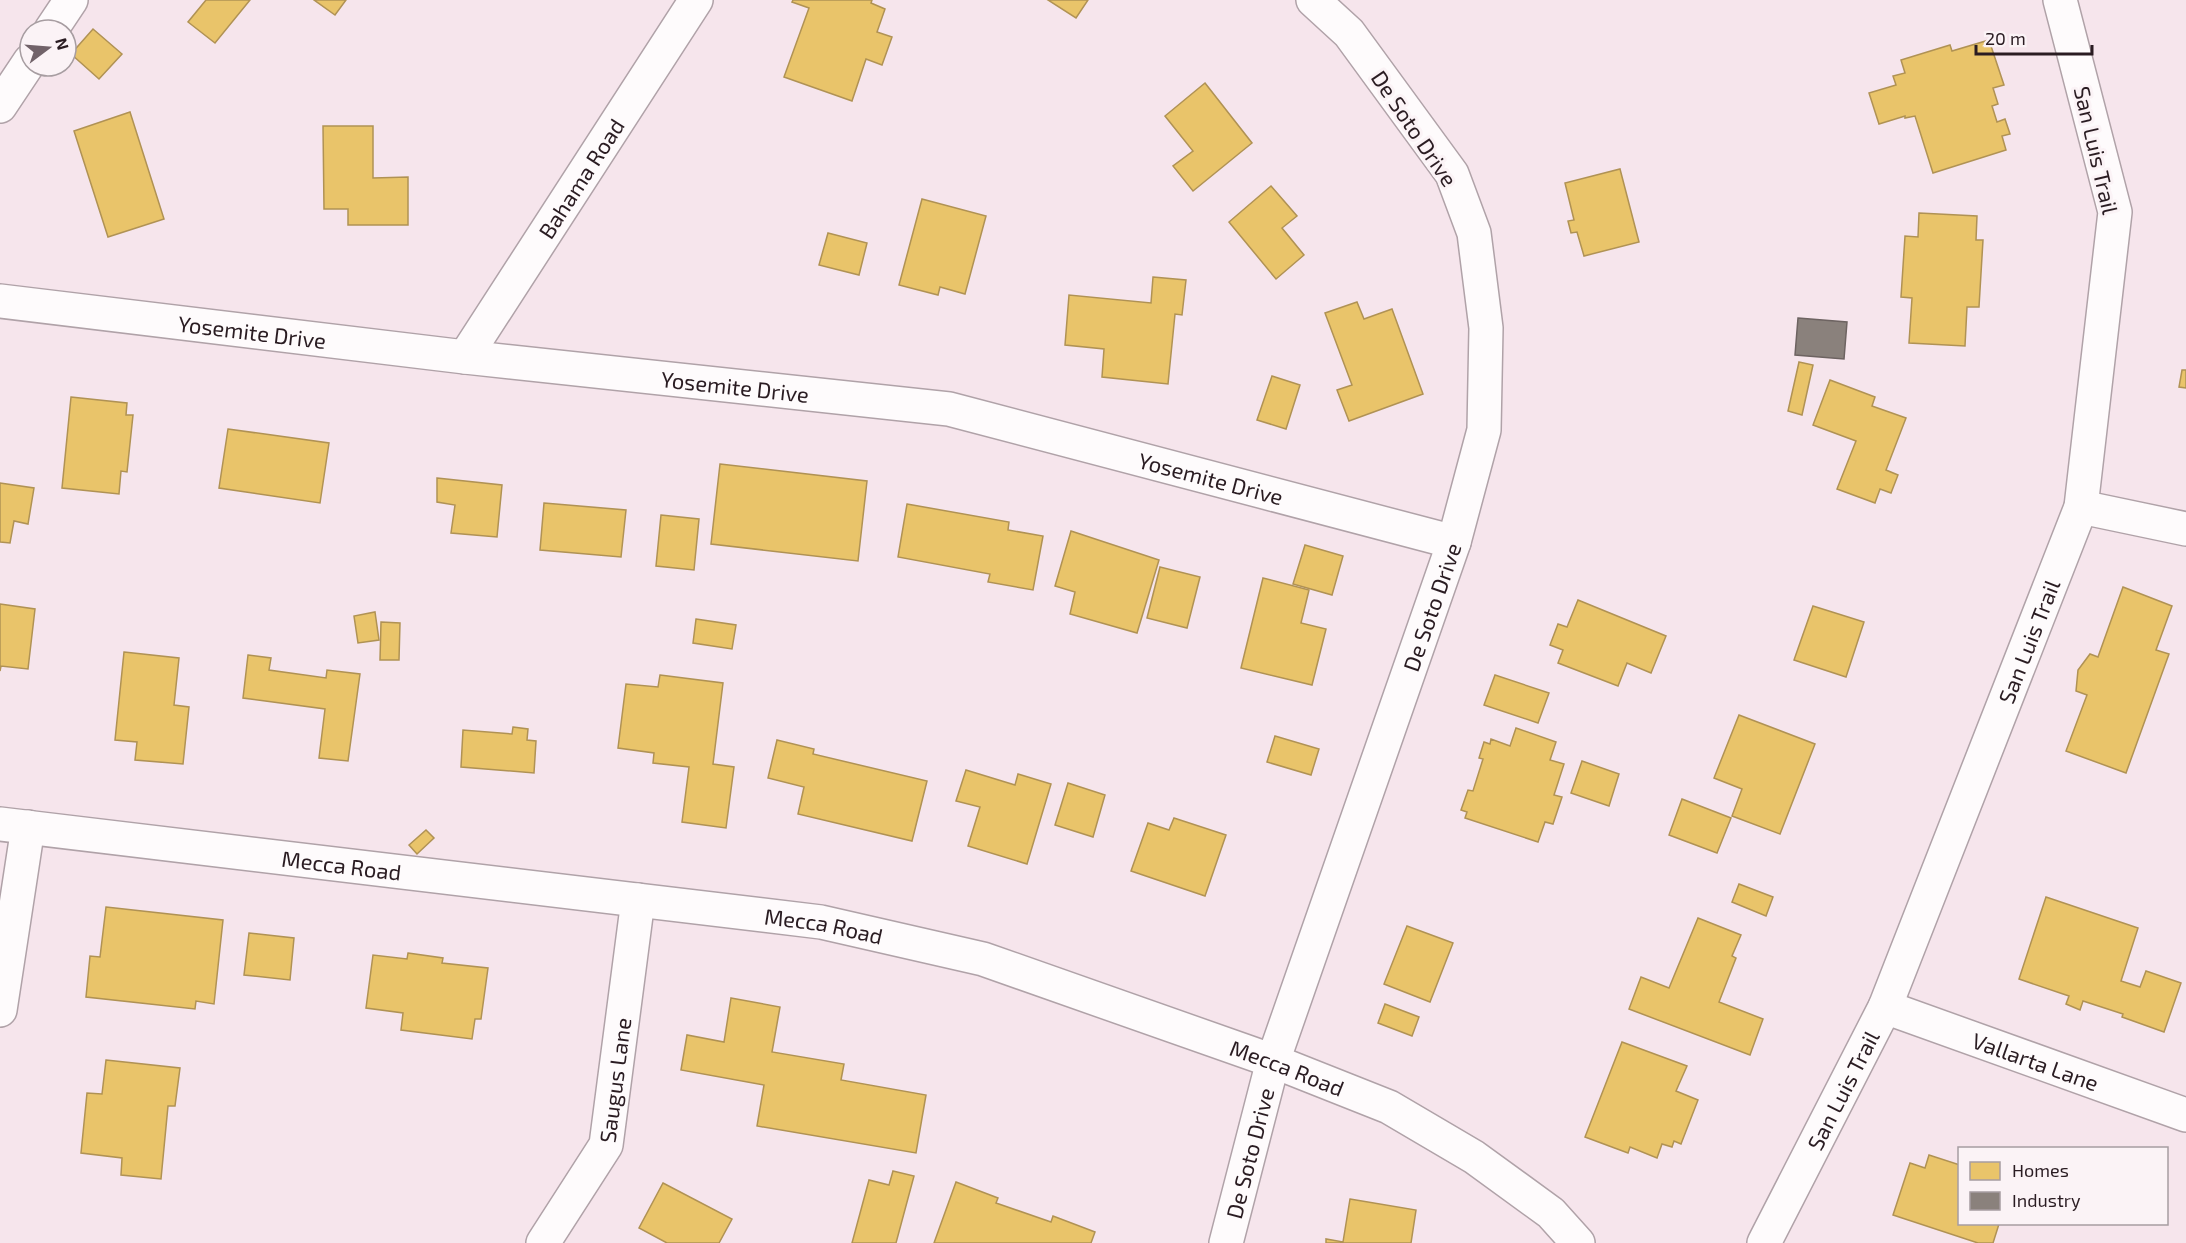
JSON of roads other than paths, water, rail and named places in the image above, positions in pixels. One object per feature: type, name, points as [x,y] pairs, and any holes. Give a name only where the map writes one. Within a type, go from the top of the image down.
[{"type":"street","points":[[59,18],[71,0]]},
{"type":"street","name":"Bahama Road","points":[[465,357],[696,0]]},
{"type":"street","name":"De Soto Drive","points":[[1226,1243],[1274,1061],[1455,542],[1484,430],[1486,328],[1474,233],[1452,174],[1349,33],[1314,0]]},
{"type":"street","name":"San Luis Trail","points":[[1764,1243],[1885,1007],[2081,507],[2115,212],[2060,0]]},
{"type":"street","points":[[0,106],[19,78]]},
{"type":"street","name":"Yosemite Drive","points":[[0,301],[465,357],[949,409],[1455,542]]},
{"type":"street","points":[[2081,507],[2186,529]]},
{"type":"street","points":[[0,1010],[14,826]]},
{"type":"street","name":"Mecca Road","points":[[14,826],[821,922],[983,959],[1274,1061],[1389,1107],[1474,1157],[1551,1213],[1578,1243]]},
{"type":"street","name":"Saugus Lane","points":[[543,1243],[606,1145],[638,900]]},
{"type":"street","name":"Vallarta Lane","points":[[1885,1007],[2186,1115]]}]
